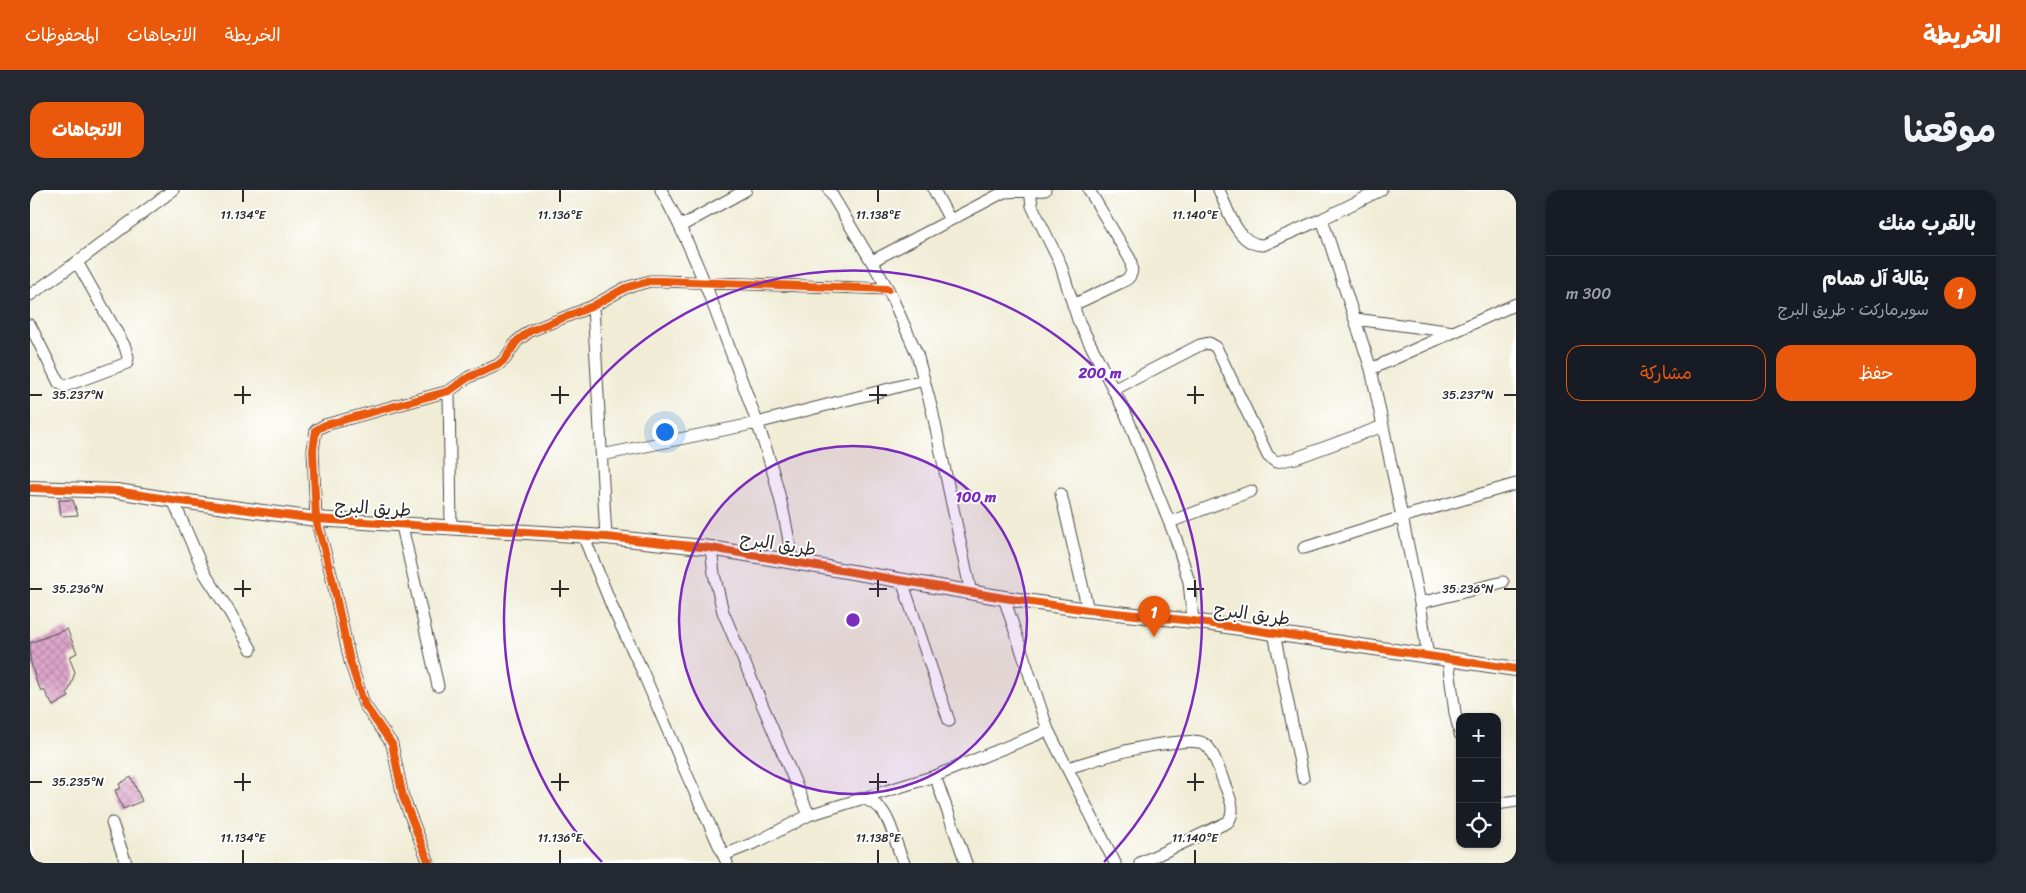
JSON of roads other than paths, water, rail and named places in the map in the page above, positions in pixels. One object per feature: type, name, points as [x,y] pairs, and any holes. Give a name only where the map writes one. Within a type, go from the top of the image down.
[{"type":"street","points":[[30,295],[173,190]]},
{"type":"street","points":[[661,190],[681,226],[705,284],[757,423],[783,508],[792,562]]},
{"type":"street","points":[[681,226],[746,190]]},
{"type":"street","points":[[829,190],[888,289],[914,346],[932,410],[971,593]]},
{"type":"street","points":[[934,190],[950,220]]},
{"type":"street","points":[[872,261],[1004,192],[1045,190]]},
{"type":"street","points":[[1073,305],[1126,280],[1131,276],[1132,270],[1130,258],[1089,190]]},
{"type":"street","points":[[1219,190],[1237,229],[1247,241],[1255,245],[1263,245],[1322,219],[1360,194],[1381,190]]},
{"type":"street","points":[[1030,191],[1032,206],[1060,263],[1078,320],[1139,444],[1170,522],[1189,582],[1192,621]]},
{"type":"street","points":[[1322,219],[1371,369],[1420,603],[1428,657]]},
{"type":"street","points":[[30,325],[59,383],[65,386],[127,363],[128,357],[125,347],[77,262]]},
{"type":"street","points":[[429,863],[403,797],[392,744],[364,704],[350,661],[332,578],[316,519],[312,450],[316,430],[325,425],[449,390],[469,377],[498,365],[524,335],[594,306],[625,288],[650,281],[888,289]]},
{"type":"street","points":[[1371,369],[1516,304]]},
{"type":"street","points":[[594,306],[606,537]]},
{"type":"street","points":[[1354,318],[1454,332]]},
{"type":"street","points":[[1113,390],[1200,345],[1209,344],[1216,347],[1268,456],[1276,462],[1296,458],[1383,426]]},
{"type":"street","points":[[602,455],[757,423],[924,380]]},
{"type":"street","points":[[449,390],[451,527]]},
{"type":"street","points":[[1304,548],[1402,516],[1516,484]]},
{"type":"street","name":"طريق البرج","points":[[30,488],[117,491],[316,519],[402,526],[451,527],[606,537],[712,548],[971,593],[1088,610],[1192,621],[1516,670]]},
{"type":"street","points":[[1170,522],[1251,491]]},
{"type":"street","points":[[1061,494],[1088,610]]},
{"type":"street","points":[[173,500],[204,574],[229,611],[251,649]]},
{"type":"street","points":[[402,526],[438,686]]},
{"type":"street","points":[[583,536],[613,609],[726,859],[810,815],[935,776],[1048,730]]},
{"type":"street","points":[[712,548],[714,574],[723,612],[810,815]]},
{"type":"street","points":[[902,581],[949,721]]},
{"type":"street","points":[[1420,603],[1503,582]]},
{"type":"street","points":[[1004,598],[1048,730],[1115,863]]},
{"type":"street","points":[[1274,633],[1303,778]]},
{"type":"street","points":[[1448,660],[1456,717]]},
{"type":"street","points":[[1068,768],[1130,748],[1158,744],[1201,742],[1208,746],[1222,776],[1234,810],[1232,818],[1228,822],[1140,863]]},
{"type":"street","points":[[935,776],[966,863]]},
{"type":"street","points":[[863,798],[881,809],[891,828],[896,848],[904,863]]},
{"type":"street","points":[[1501,803],[1516,800]]},
{"type":"street","points":[[112,822],[126,863]]},
{"type":"place","name":"بقالة آل همام","points":[[1154,637]]}]
